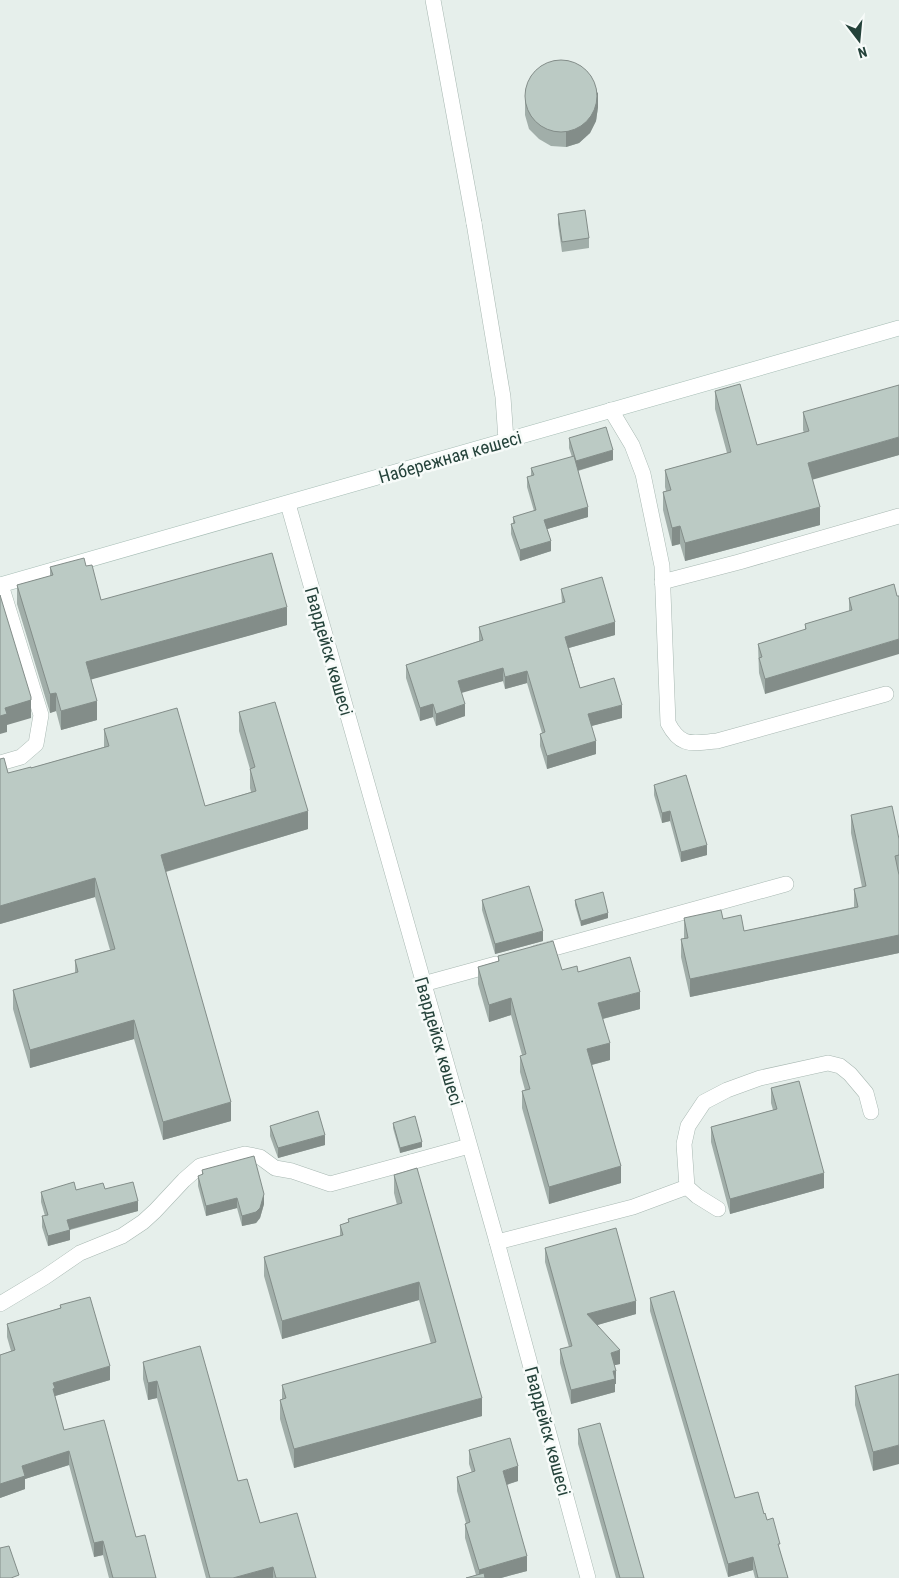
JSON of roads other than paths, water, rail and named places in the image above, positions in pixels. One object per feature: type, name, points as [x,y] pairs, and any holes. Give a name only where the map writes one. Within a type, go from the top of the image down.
[{"type":"street","points":[[433,0],[474,223],[503,398],[506,440]]},
{"type":"street","name":"Набережная көшесі","points":[[0,585],[899,328]]},
{"type":"street","points":[[611,410],[632,445],[643,474],[662,566],[668,723],[673,734],[688,744],[717,741],[886,694]]},
{"type":"street","name":"Гвардейск көшесі","points":[[288,504],[497,1242],[588,1578]]},
{"type":"street","points":[[662,582],[899,516]]},
{"type":"street","points":[[0,585],[41,715],[36,744],[21,757],[0,763]]},
{"type":"street","points":[[526,956],[786,884]]},
{"type":"street","points":[[423,984],[508,961]]},
{"type":"street","points":[[718,1209],[697,1196],[687,1187],[684,1144],[688,1126],[704,1102],[727,1090],[760,1078],[828,1063],[840,1066],[850,1074],[866,1093],[871,1112]]},
{"type":"street","points":[[0,1304],[80,1253],[122,1236],[143,1222],[200,1166],[245,1154],[260,1157],[275,1168],[292,1171],[330,1184],[469,1146]]},
{"type":"street","points":[[497,1242],[633,1206],[687,1187]]}]
